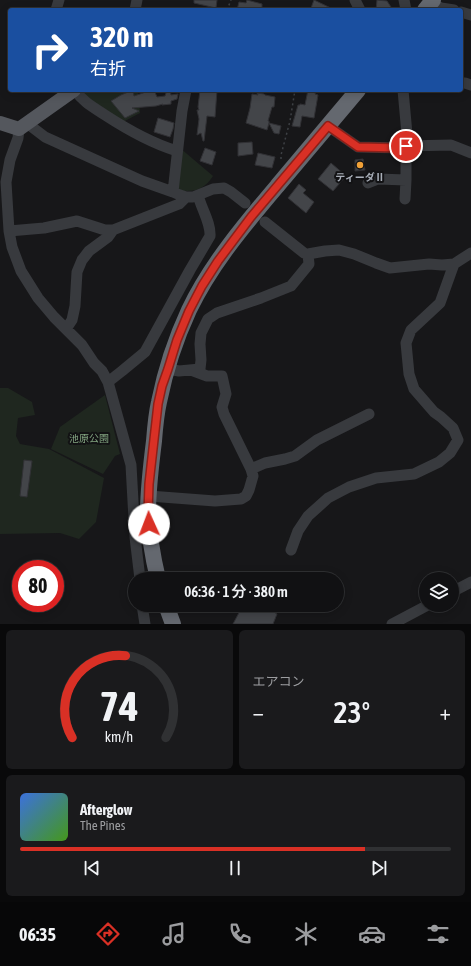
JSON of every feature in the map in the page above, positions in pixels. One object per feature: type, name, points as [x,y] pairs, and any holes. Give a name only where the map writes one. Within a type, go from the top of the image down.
[{"type":"highway","points":[[156,572],[154,561],[142,535],[148,514],[151,465],[158,404],[162,386],[177,340],[189,311],[202,286],[218,261],[251,217],[356,92]]},
{"type":"highway","points":[[169,612],[173,624]]},
{"type":"main road","points":[[0,123],[23,126],[71,92]]},
{"type":"street","points":[[430,4],[441,8]]},
{"type":"street","points":[[75,92],[79,97],[122,126],[177,151]]},
{"type":"street","points":[[172,192],[186,92]]},
{"type":"street","points":[[405,92],[407,146],[405,199]]},
{"type":"street","points":[[140,572],[142,535],[131,465],[108,382],[102,371],[94,363],[82,345],[54,317],[38,298],[21,271],[12,247],[9,231],[6,182],[10,160],[23,126],[142,181],[186,197],[193,197],[213,189],[224,188],[245,203]]},
{"type":"street","points":[[328,126],[358,147],[401,148],[407,146],[451,145],[471,154]]},
{"type":"street","points":[[368,183],[378,179],[406,180]]},
{"type":"street","points":[[108,382],[145,352],[210,236],[210,230],[198,195]]},
{"type":"street","points":[[9,231],[44,228],[77,221],[105,230],[113,230],[179,204],[186,197]]},
{"type":"street","points":[[265,222],[304,253],[308,254],[339,250],[354,254],[390,268],[429,264],[442,266],[454,264],[471,253]]},
{"type":"street","points":[[66,329],[72,320],[75,306],[77,272],[82,260],[89,251],[108,237],[113,230]]},
{"type":"street","points":[[168,369],[179,371],[200,369],[200,332],[208,319],[217,313],[291,286],[309,264],[308,254]]},
{"type":"street","points":[[291,550],[298,531],[308,516],[328,498],[349,487],[376,478],[414,474],[439,462],[450,453],[458,440],[453,428],[434,412],[414,390],[409,374],[406,343],[411,330],[440,303],[454,264]]},
{"type":"street","points":[[149,496],[214,501],[241,499],[246,496],[249,490],[252,476],[251,469],[222,407],[226,394],[222,376],[207,376],[191,370]]},
{"type":"street","points":[[251,469],[265,463],[285,460],[295,456],[317,440],[369,414]]},
{"type":"street","points":[[459,588],[471,582]]},
{"type":"street","points":[[392,624],[419,610]]},
{"type":"street","points":[[142,612],[143,623]]},
{"type":"path","points":[[281,159],[290,121],[295,92]]},
{"type":"green space","points":[[86,92],[138,92],[140,113],[123,122],[83,94]]},
{"type":"green space","points":[[180,148],[213,176],[206,185],[193,191],[177,190]]},
{"type":"green space","points":[[0,388],[8,388],[32,402],[35,415],[18,418],[16,436],[20,444],[49,449],[104,478],[96,522],[79,539],[60,533],[0,534]]},
{"type":"green space","name":"池原公園","points":[[105,395],[120,454],[115,456],[103,474],[51,449],[60,427]]},
{"type":"building","points":[[194,0],[217,0],[216,8],[194,3]]},
{"type":"building","points":[[247,0],[262,4],[262,8],[238,8],[239,2],[246,3]]},
{"type":"building","points":[[314,0],[331,8],[311,8]]},
{"type":"building","points":[[377,0],[387,1],[392,8],[376,8]]},
{"type":"building","points":[[128,92],[133,92],[134,96],[146,92],[155,92],[157,97],[165,96],[166,92],[170,92],[171,95],[178,94],[177,99],[171,101],[171,104],[132,108],[139,111],[125,118],[111,101]]},
{"type":"building","points":[[200,92],[217,92],[215,117],[207,116],[204,141],[201,133],[197,135],[199,119],[197,110],[199,110]]},
{"type":"building","points":[[308,92],[316,92],[315,94],[318,95],[314,118],[302,116],[300,127],[292,126],[298,105],[305,105]]},
{"type":"building","points":[[257,93],[275,97],[274,107],[272,107],[267,130],[246,123],[252,94],[258,95]]},
{"type":"building","points":[[158,118],[174,123],[170,137],[154,132]]},
{"type":"building","points":[[269,123],[281,126],[279,134],[274,133]]},
{"type":"building","points":[[252,142],[253,154],[238,156],[238,143]]},
{"type":"building","points":[[205,148],[216,152],[212,165],[200,161]]},
{"type":"building","points":[[258,153],[275,157],[272,168],[255,165]]},
{"type":"building","name":"ティーダⅡ","points":[[363,159],[365,170],[355,171],[355,160]]},
{"type":"building","points":[[331,163],[346,176],[333,191],[318,179]]},
{"type":"building","points":[[299,184],[306,190],[303,193],[314,202],[306,213],[288,198]]},
{"type":"building","points":[[24,460],[32,461],[27,497],[20,496]]},
{"type":"building","points":[[239,612],[274,612],[277,614],[273,624],[233,624]]},
{"type":"place","name":"ティーダⅡ","points":[[360,165]]},
{"type":"route","points":[[149,524],[150,472],[158,404],[162,386],[177,340],[189,311],[202,286],[218,261],[251,217],[328,126],[358,147],[401,148],[406,146]]}]
